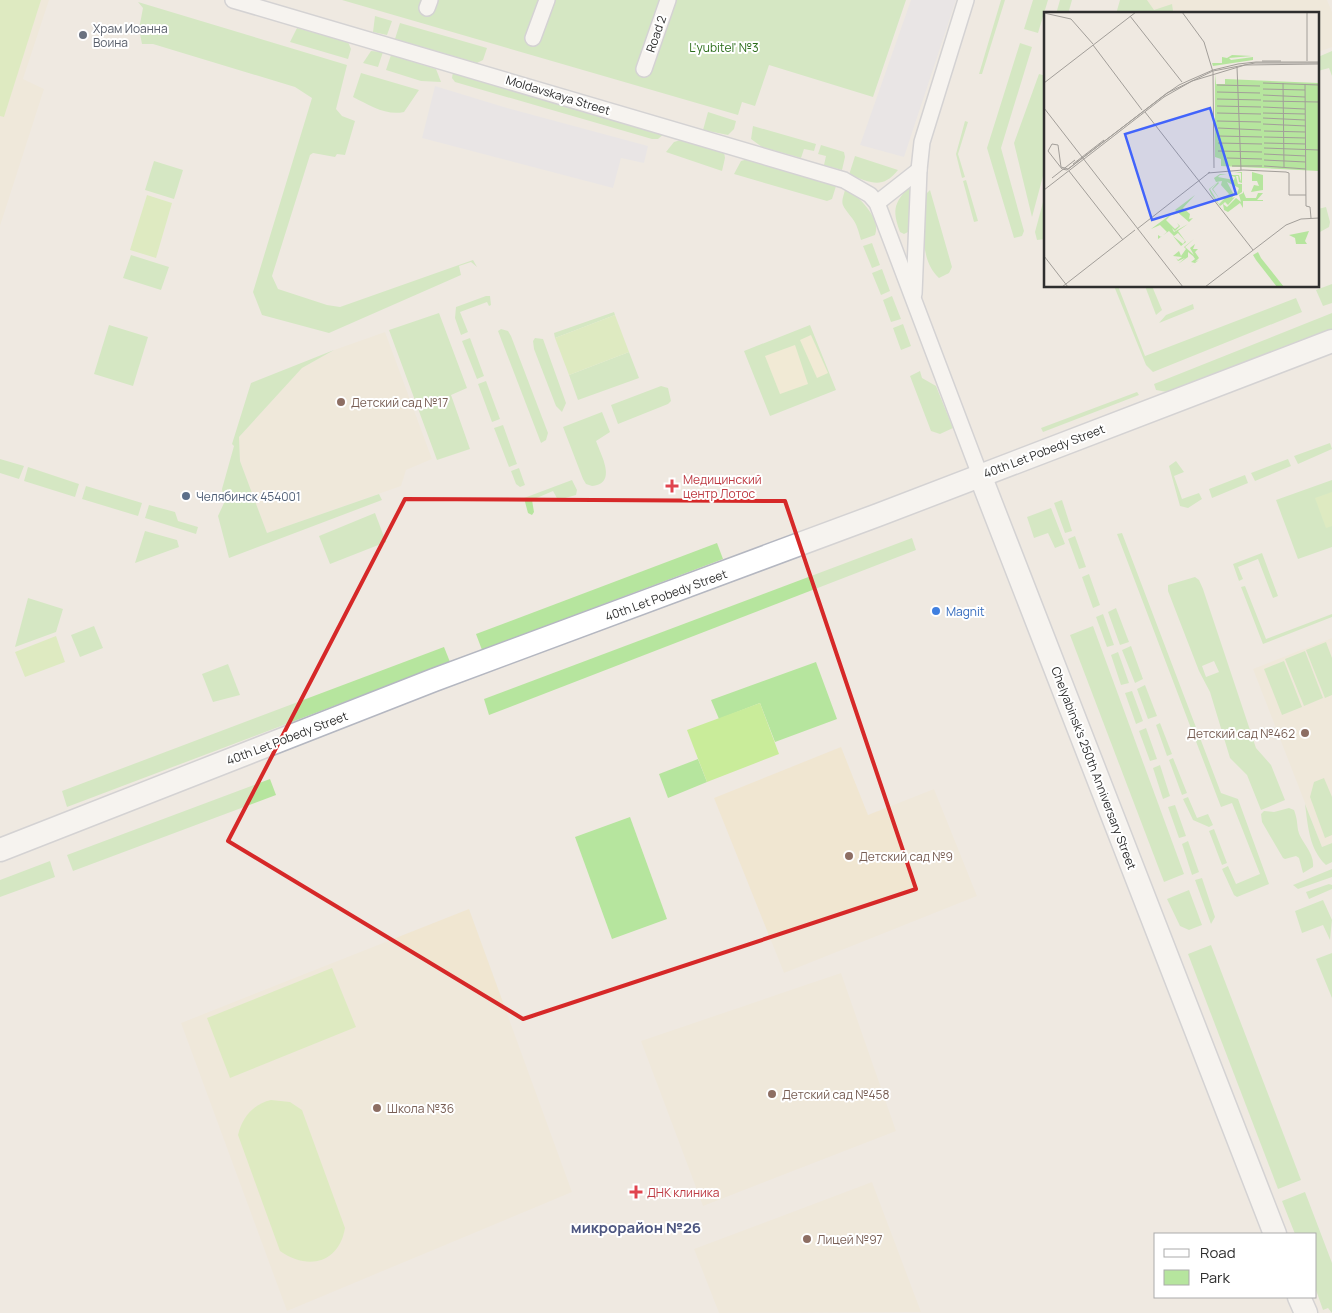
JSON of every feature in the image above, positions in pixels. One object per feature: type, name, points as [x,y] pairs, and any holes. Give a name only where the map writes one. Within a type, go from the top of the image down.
[{"type":"street","name":"Moldavskaya Street","points":[[233,0],[844,180],[870,195],[877,203]]},
{"type":"street","points":[[533,38],[547,0]]},
{"type":"street","name":"Road 2","points":[[644,68],[668,0]]},
{"type":"street","name":"Chelyabinsk's 250th Anniversary Street","points":[[914,302],[919,170],[922,142],[966,0]]},
{"type":"street","points":[[877,203],[919,170]]},
{"type":"street","name":"Chelyabinsk's 250th Anniversary Street","points":[[877,203],[983,482],[1275,1233]]},
{"type":"street","name":"40th Let Pobedy Street","points":[[983,482],[1332,341]]},
{"type":"street","name":"40th Let Pobedy Street","points":[[0,862],[53,836],[436,687],[983,482],[1332,356]]},
{"type":"street","name":"40th Let Pobedy Street","points":[[0,850],[53,836]]},
{"type":"street","points":[[1300,1298],[1306,1313]]},
{"type":"highlighted area","points":[[405,499],[785,501],[916,889],[523,1019],[228,841]]},
{"type":"shaded area","points":[[0,0],[49,0],[23,79],[44,89],[0,226]]},
{"type":"shaded area","points":[[911,0],[956,0],[904,157],[860,145]]},
{"type":"shaded area","points":[[1126,0],[1327,0],[1332,12],[1332,47],[1320,51],[1320,12],[1123,12]]},
{"type":"shaded area","points":[[435,86],[507,108],[648,146],[644,163],[621,158],[613,188],[422,138]]},
{"type":"shaded area","name":"Детский сад №17","points":[[385,332],[432,459],[406,470],[401,486],[267,533],[240,461],[239,437],[302,368],[334,350]]},
{"type":"shaded area","name":"Детский сад №462","points":[[1332,638],[1332,843],[1322,847],[1253,669]]},
{"type":"shaded area","name":"Детский сад №9","points":[[841,747],[868,815],[934,789],[977,896],[784,973],[714,798]]},
{"type":"shaded area","name":"Школа №36","points":[[469,909],[572,1192],[287,1311],[181,1023]]},
{"type":"shaded area","name":"Детский сад №458","points":[[841,973],[896,1131],[703,1206],[641,1041]]},
{"type":"shaded area","name":"Лицей №97","points":[[872,1182],[921,1312],[719,1313],[694,1249]]},
{"type":"green space","points":[[0,0],[41,0],[4,117],[0,116]]},
{"type":"green space","name":"L'yubitel' №3","points":[[342,0],[906,0],[873,97],[769,65],[755,106],[742,102],[738,115]]},
{"type":"green space","points":[[1001,0],[1005,0],[982,74],[979,74]]},
{"type":"green space","points":[[1033,0],[1048,0],[1038,33],[1024,29]]},
{"type":"green space","points":[[1060,0],[1072,0],[1069,12],[1057,12]]},
{"type":"green space","points":[[1120,0],[1147,0],[1154,10],[1172,4],[1173,11],[1171,12],[1117,12]]},
{"type":"green space","points":[[138,2],[347,65],[336,109],[342,116],[355,121],[345,155],[337,154],[335,157],[313,153],[310,155],[272,276],[278,289],[327,305],[340,307],[473,260],[477,267],[471,262],[459,266],[461,275],[329,333],[262,315],[253,292],[312,98],[295,87],[153,44],[142,44],[139,29],[143,8]]},
{"type":"green space","points":[[375,16],[392,21],[387,35],[373,32]]},
{"type":"green space","points":[[400,23],[487,48],[483,60],[477,63],[395,39]]},
{"type":"green space","points":[[297,28],[348,42],[351,49],[348,59],[290,42]]},
{"type":"green space","points":[[1020,43],[1032,47],[1001,148],[1024,231],[1022,236],[1014,238],[987,148]]},
{"type":"green space","points":[[371,51],[383,52],[378,67],[363,63]]},
{"type":"green space","points":[[1332,51],[1332,76],[1329,68],[1320,70],[1320,56]]},
{"type":"green space","points":[[391,55],[436,69],[441,82],[421,81],[386,70]]},
{"type":"green space","points":[[453,72],[665,133],[658,139],[652,139],[455,82],[452,78]]},
{"type":"green space","points":[[361,73],[419,90],[404,112],[384,111],[353,97]]},
{"type":"green space","points":[[1039,74],[1044,75],[1044,172],[1032,217],[1014,143]]},
{"type":"green space","points":[[708,112],[736,121],[734,129],[728,135],[703,130]]},
{"type":"green space","points":[[965,121],[968,122],[958,154],[965,177],[962,178],[956,154]]},
{"type":"green space","points":[[753,126],[816,144],[814,151],[804,149],[801,158],[762,147],[751,139]]},
{"type":"green space","points":[[684,139],[724,152],[725,158],[722,171],[666,152],[674,142]]},
{"type":"green space","points":[[821,145],[844,152],[845,157],[842,170],[824,165],[826,156],[818,154]]},
{"type":"green space","points":[[855,156],[898,170],[887,180],[876,183],[870,182],[849,175]]},
{"type":"green space","points":[[748,159],[837,183],[832,199],[827,201],[734,174],[741,161]]},
{"type":"green space","points":[[154,161],[183,170],[174,199],[145,190]]},
{"type":"green space","points":[[914,179],[910,231],[904,234],[900,232],[895,215],[896,208],[900,198]]},
{"type":"green space","points":[[966,180],[978,221],[974,222],[963,181]]},
{"type":"green space","points":[[846,187],[868,208],[875,222],[875,235],[861,240],[855,223],[843,204]]},
{"type":"green space","points":[[930,190],[952,267],[949,273],[939,278],[932,270],[925,249],[926,194]]},
{"type":"green space","points":[[147,195],[172,203],[156,258],[130,250]]},
{"type":"green space","points":[[1044,198],[1044,239],[1037,240],[1035,232]]},
{"type":"green space","points":[[1326,207],[1330,222],[1329,227],[1320,232],[1320,208]]},
{"type":"green space","points":[[872,243],[880,265],[872,268],[863,246]]},
{"type":"green space","points":[[131,255],[169,267],[161,290],[123,278]]},
{"type":"green space","points":[[882,269],[890,291],[881,295],[872,273]]},
{"type":"green space","points":[[1332,284],[1332,303],[1323,306],[1316,290]]},
{"type":"green space","points":[[1115,288],[1119,288],[1145,356],[1296,298],[1302,312],[1153,372],[1146,365]]},
{"type":"green space","points":[[1146,288],[1153,288],[1162,310],[1156,315]]},
{"type":"green space","points":[[490,296],[491,305],[489,306],[487,302],[460,312],[468,332],[461,335],[455,318],[456,307]]},
{"type":"green space","points":[[892,296],[901,319],[891,322],[883,300]]},
{"type":"green space","points":[[1193,304],[1194,309],[1159,323],[1166,315]]},
{"type":"green space","points":[[614,312],[615,315],[555,338],[554,333]]},
{"type":"green space","points":[[439,313],[467,388],[451,395],[470,449],[437,460],[389,330]]},
{"type":"green space","points":[[1332,313],[1332,329],[1167,392],[1156,390],[1154,384]]},
{"type":"green space","points":[[615,315],[629,352],[569,375],[555,338]]},
{"type":"green space","points":[[903,324],[911,346],[901,350],[893,328]]},
{"type":"green space","points":[[109,325],[148,337],[133,386],[94,374]]},
{"type":"green space","points":[[810,325],[836,390],[770,416],[744,351]]},
{"type":"green space","points":[[501,329],[508,331],[511,336],[548,433],[546,440],[541,443],[498,331]]},
{"type":"green space","points":[[470,338],[484,376],[477,379],[462,341]]},
{"type":"green space","points":[[535,338],[543,339],[566,403],[562,412],[556,406],[534,349],[533,341]]},
{"type":"green space","points":[[334,350],[302,368],[239,437],[240,461],[267,533],[379,494],[382,500],[229,558],[218,516],[224,503],[222,489],[234,446],[232,444],[251,383]]},
{"type":"green space","points":[[629,352],[639,378],[578,400],[569,375]]},
{"type":"green space","points":[[920,371],[922,378],[936,386],[953,428],[940,434],[931,431],[910,376]]},
{"type":"green space","points":[[486,381],[500,419],[492,422],[478,384]]},
{"type":"green space","points":[[661,386],[668,388],[671,401],[668,404],[618,424],[611,405]]},
{"type":"green space","points":[[1137,392],[1139,395],[1043,432],[1041,428]]},
{"type":"green space","points":[[602,412],[610,432],[596,441],[604,461],[606,475],[600,484],[592,486],[586,484],[583,479],[563,427]]},
{"type":"green space","points":[[503,425],[517,464],[509,467],[494,428]]},
{"type":"green space","points":[[1330,443],[1332,449],[1298,464],[1294,456]]},
{"type":"green space","points":[[0,459],[24,466],[19,479],[0,473]]},
{"type":"green space","points":[[1288,459],[1291,466],[1255,481],[1251,473]]},
{"type":"green space","points":[[1176,461],[1184,472],[1174,476],[1182,499],[1199,493],[1202,499],[1188,508],[1180,506],[1169,466]]},
{"type":"green space","points":[[28,467],[79,484],[75,497],[24,481]]},
{"type":"green space","points":[[519,468],[525,485],[520,487],[516,484],[511,471]]},
{"type":"green space","points":[[1245,475],[1248,483],[1212,498],[1209,489]]},
{"type":"green space","points":[[572,480],[577,490],[576,495],[558,500],[553,491],[532,500],[534,512],[532,515],[528,513],[524,498]]},
{"type":"green space","points":[[1332,480],[1332,547],[1298,559],[1276,500]]},
{"type":"green space","points":[[86,486],[142,503],[138,516],[82,499]]},
{"type":"green space","points":[[1332,492],[1332,526],[1326,528],[1315,498]]},
{"type":"green space","points":[[1062,500],[1072,531],[1065,533],[1054,503]]},
{"type":"green space","points":[[149,505],[175,512],[178,521],[198,527],[196,534],[145,518]]},
{"type":"green space","points":[[1051,508],[1065,544],[1055,548],[1048,533],[1034,538],[1027,517]]},
{"type":"green space","points":[[375,513],[386,542],[330,564],[319,536]]},
{"type":"green space","points":[[145,531],[177,540],[179,547],[135,563]]},
{"type":"green space","points":[[1122,533],[1221,793],[1238,799],[1269,884],[1237,897],[1234,895],[1222,869],[1228,866],[1236,884],[1260,874],[1232,803],[1221,807],[1117,534]]},
{"type":"green space","points":[[1075,536],[1086,567],[1079,569],[1068,539]]},
{"type":"green space","points":[[912,538],[916,550],[489,715],[484,699]]},
{"type":"green space","points":[[717,543],[723,559],[482,650],[476,634]]},
{"type":"green space","points":[[1262,553],[1278,596],[1273,598],[1258,559],[1238,567],[1243,579],[1239,581],[1233,564]]},
{"type":"green space","points":[[1089,574],[1100,605],[1093,608],[1082,577]]},
{"type":"green space","points":[[1195,577],[1199,580],[1256,748],[1271,765],[1285,800],[1261,810],[1247,775],[1230,758],[1210,692],[1199,671],[1168,591],[1168,585]],"holes":[[[1214,661],[1219,672],[1206,677],[1202,666]]]},
{"type":"green space","points":[[1245,586],[1266,639],[1332,614],[1332,617],[1263,644],[1241,587]]},
{"type":"green space","points":[[28,598],[63,609],[56,632],[15,647]]},
{"type":"green space","points":[[1116,608],[1129,642],[1120,645],[1108,612]]},
{"type":"green space","points":[[1103,614],[1114,645],[1107,647],[1096,617]]},
{"type":"green space","points":[[94,626],[103,648],[80,657],[71,635]]},
{"type":"green space","points":[[1093,626],[1184,874],[1164,882],[1070,635]]},
{"type":"green space","points":[[56,636],[65,662],[25,677],[15,652]]},
{"type":"green space","points":[[1326,642],[1332,658],[1332,695],[1325,698],[1306,650]]},
{"type":"green space","points":[[1131,646],[1143,679],[1135,683],[1122,650]]},
{"type":"green space","points":[[444,647],[450,662],[67,807],[62,791]]},
{"type":"green space","points":[[1305,651],[1323,698],[1304,706],[1285,659]]},
{"type":"green space","points":[[1118,652],[1129,683],[1121,685],[1111,655]]},
{"type":"green space","points":[[1284,661],[1302,707],[1282,715],[1264,669]]},
{"type":"green space","points":[[816,662],[837,719],[775,742],[760,703],[719,719],[711,700]]},
{"type":"green space","points":[[228,664],[240,695],[213,702],[202,674]]},
{"type":"green space","points":[[1145,685],[1157,716],[1148,719],[1137,689]]},
{"type":"green space","points":[[1132,691],[1143,721],[1136,724],[1125,693]]},
{"type":"green space","points":[[760,703],[779,754],[707,782],[687,730]]},
{"type":"green space","points":[[1160,723],[1172,754],[1167,756],[1156,725]]},
{"type":"green space","points":[[1146,728],[1157,759],[1150,761],[1139,731]]},
{"type":"green space","points":[[1173,758],[1187,793],[1182,795],[1169,760]]},
{"type":"green space","points":[[698,759],[707,782],[668,798],[659,774]]},
{"type":"green space","points":[[1160,765],[1170,796],[1163,799],[1153,768]]},
{"type":"green space","points":[[1324,778],[1332,797],[1332,835],[1325,838],[1310,797],[1314,782]]},
{"type":"green space","points":[[270,779],[276,795],[73,871],[67,855]]},
{"type":"green space","points":[[1188,797],[1197,818],[1208,814],[1213,825],[1209,827],[1193,820],[1183,799]]},
{"type":"green space","points":[[1305,804],[1322,847],[1332,843],[1332,862],[1326,865],[1320,859],[1313,844],[1308,829]]},
{"type":"green space","points":[[1175,805],[1186,836],[1179,838],[1168,807]]},
{"type":"green space","points":[[1289,808],[1294,810],[1299,834],[1312,857],[1313,867],[1303,873],[1299,858],[1296,856],[1283,858],[1262,822],[1261,814],[1264,811],[1274,812]]},
{"type":"green space","points":[[630,817],[667,919],[612,939],[575,837]]},
{"type":"green space","points":[[1214,829],[1227,863],[1222,865],[1209,831]]},
{"type":"green space","points":[[1188,841],[1199,872],[1192,875],[1182,844]]},
{"type":"green space","points":[[50,861],[55,877],[0,897],[0,880]]},
{"type":"green space","points":[[1332,869],[1332,877],[1298,889],[1293,885]]},
{"type":"green space","points":[[1202,878],[1215,917],[1211,924],[1195,880]]},
{"type":"green space","points":[[1329,884],[1332,885],[1332,889],[1309,899],[1306,892]]},
{"type":"green space","points":[[1189,890],[1202,925],[1189,930],[1180,926],[1167,899]]},
{"type":"green space","points":[[1323,900],[1332,920],[1330,940],[1323,925],[1302,933],[1295,911]]},
{"type":"green space","points":[[1211,945],[1301,1180],[1278,1189],[1188,954]]},
{"type":"green space","points":[[1332,953],[1332,998],[1316,959]]},
{"type":"green space","points":[[332,968],[356,1027],[230,1078],[207,1018]]},
{"type":"green space","points":[[271,1100],[290,1102],[302,1110],[345,1228],[342,1240],[336,1249],[329,1256],[321,1260],[301,1261],[280,1251],[238,1135],[242,1123],[249,1113],[259,1105]]},
{"type":"green space","points":[[1305,1192],[1332,1263],[1332,1313],[1328,1308],[1323,1310],[1317,1293],[1317,1233],[1295,1233],[1282,1201]]},
{"type":"sand","points":[[811,335],[828,373],[817,378],[800,340]]},
{"type":"sand","points":[[795,345],[808,384],[780,394],[765,356]]},
{"type":"place","name":"Храм Иоанна Воина","points":[[83,35]]},
{"type":"place","name":"Детский сад №17","points":[[341,402]]},
{"type":"place","name":"Медицинский центр Лотос","points":[[672,486]]},
{"type":"place","name":"Челябинск 454001","points":[[186,496]]},
{"type":"place","name":"Magnit","points":[[936,611]]},
{"type":"place","name":"Детский сад №462","points":[[1305,733]]},
{"type":"place","name":"Детский сад №9","points":[[849,856]]},
{"type":"place","name":"Детский сад №458","points":[[772,1094]]},
{"type":"place","name":"Школа №36","points":[[377,1108]]},
{"type":"place","name":"ДНК клиника","points":[[636,1192]]},
{"type":"place","name":"Лицей №97","points":[[807,1239]]},
{"type":"district","name":"микрорайон №26","points":[[636,1227]]}]
